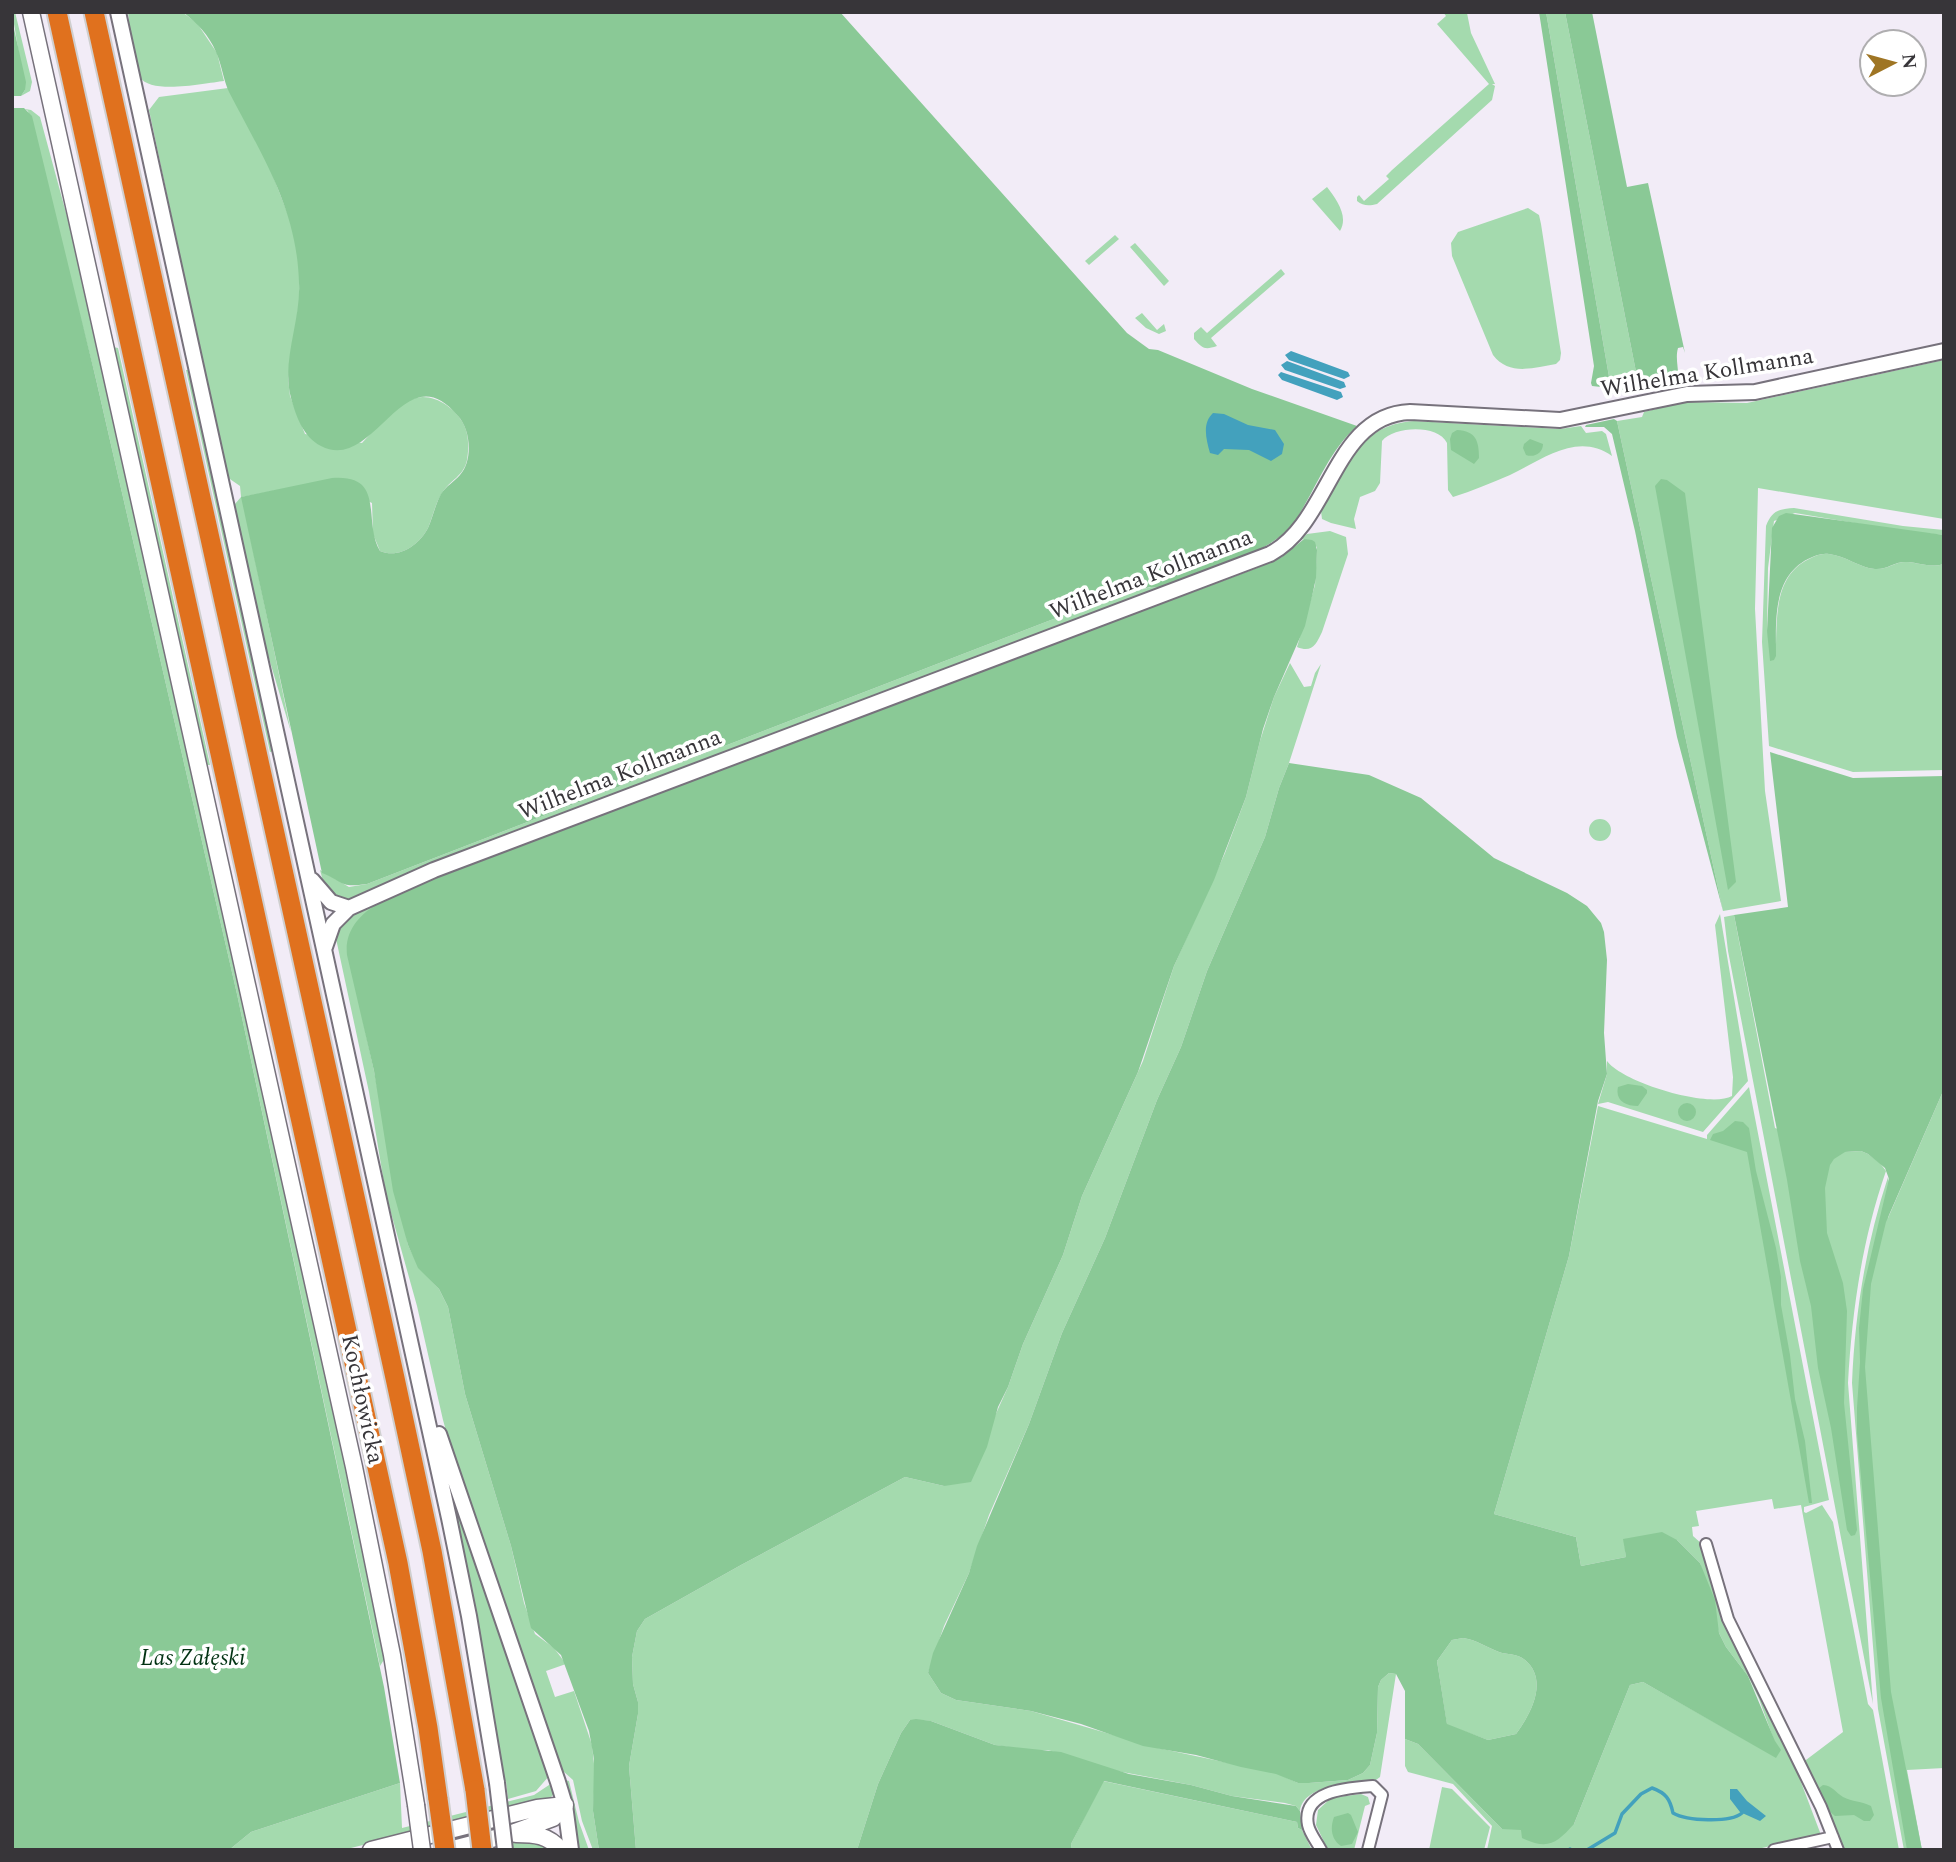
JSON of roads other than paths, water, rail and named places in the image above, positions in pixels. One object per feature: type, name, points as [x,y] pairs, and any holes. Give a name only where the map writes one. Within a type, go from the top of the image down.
[{"type":"highway","points":[[57,12],[398,1563],[447,1850]]},
{"type":"highway","points":[[94,12],[432,1551],[475,1790],[482,1850]]},
{"type":"main road","name":"Kochłowicka","points":[[31,12],[369,1539],[398,1694],[422,1850]]},
{"type":"main road","points":[[506,1842],[553,1818],[565,1805]]},
{"type":"main road","points":[[371,1850],[537,1808],[565,1805]]},
{"type":"main road","points":[[447,1850],[506,1842],[530,1834],[548,1837],[561,1850]]},
{"type":"street","points":[[118,12],[417,1370],[469,1616],[506,1842]]},
{"type":"street","name":"Wilhelma Kollmanna","points":[[349,908],[458,860],[1270,554],[1290,540],[1306,521],[1345,453],[1356,439],[1370,426],[1388,416],[1415,412],[1552,421],[1690,394],[1755,392],[1944,351]]},
{"type":"street","points":[[308,876],[331,902],[349,908],[333,923],[325,948]]},
{"type":"street","points":[[417,1370],[565,1805],[571,1850]]},
{"type":"street","points":[[1706,1544],[1728,1619],[1821,1807],[1838,1850]]},
{"type":"street","points":[[1321,1850],[1308,1827],[1310,1804],[1326,1794],[1373,1787],[1382,1795],[1368,1850]]},
{"type":"street","points":[[1774,1850],[1833,1837]]},
{"type":"water","points":[[1291,351],[1348,372],[1350,376],[1344,379],[1289,360],[1285,355]]},
{"type":"water","points":[[1287,361],[1344,382],[1346,387],[1340,389],[1285,370],[1281,365]]},
{"type":"water","points":[[1281,372],[1341,392],[1343,397],[1337,400],[1282,380],[1278,375]]},
{"type":"water","points":[[1213,413],[1224,414],[1248,425],[1275,430],[1284,444],[1282,454],[1271,461],[1249,450],[1224,449],[1218,455],[1210,453],[1206,426]]},
{"type":"water","points":[[1730,1789],[1737,1789],[1766,1816],[1760,1821],[1740,1812],[1730,1799]]},
{"type":"waterway","points":[[1587,1850],[1615,1833],[1622,1814],[1641,1794],[1652,1788],[1664,1794],[1673,1813],[1679,1816],[1719,1820],[1742,1813]]},
{"type":"park label","name":"Las Załęski","points":[[193,1658]]}]
